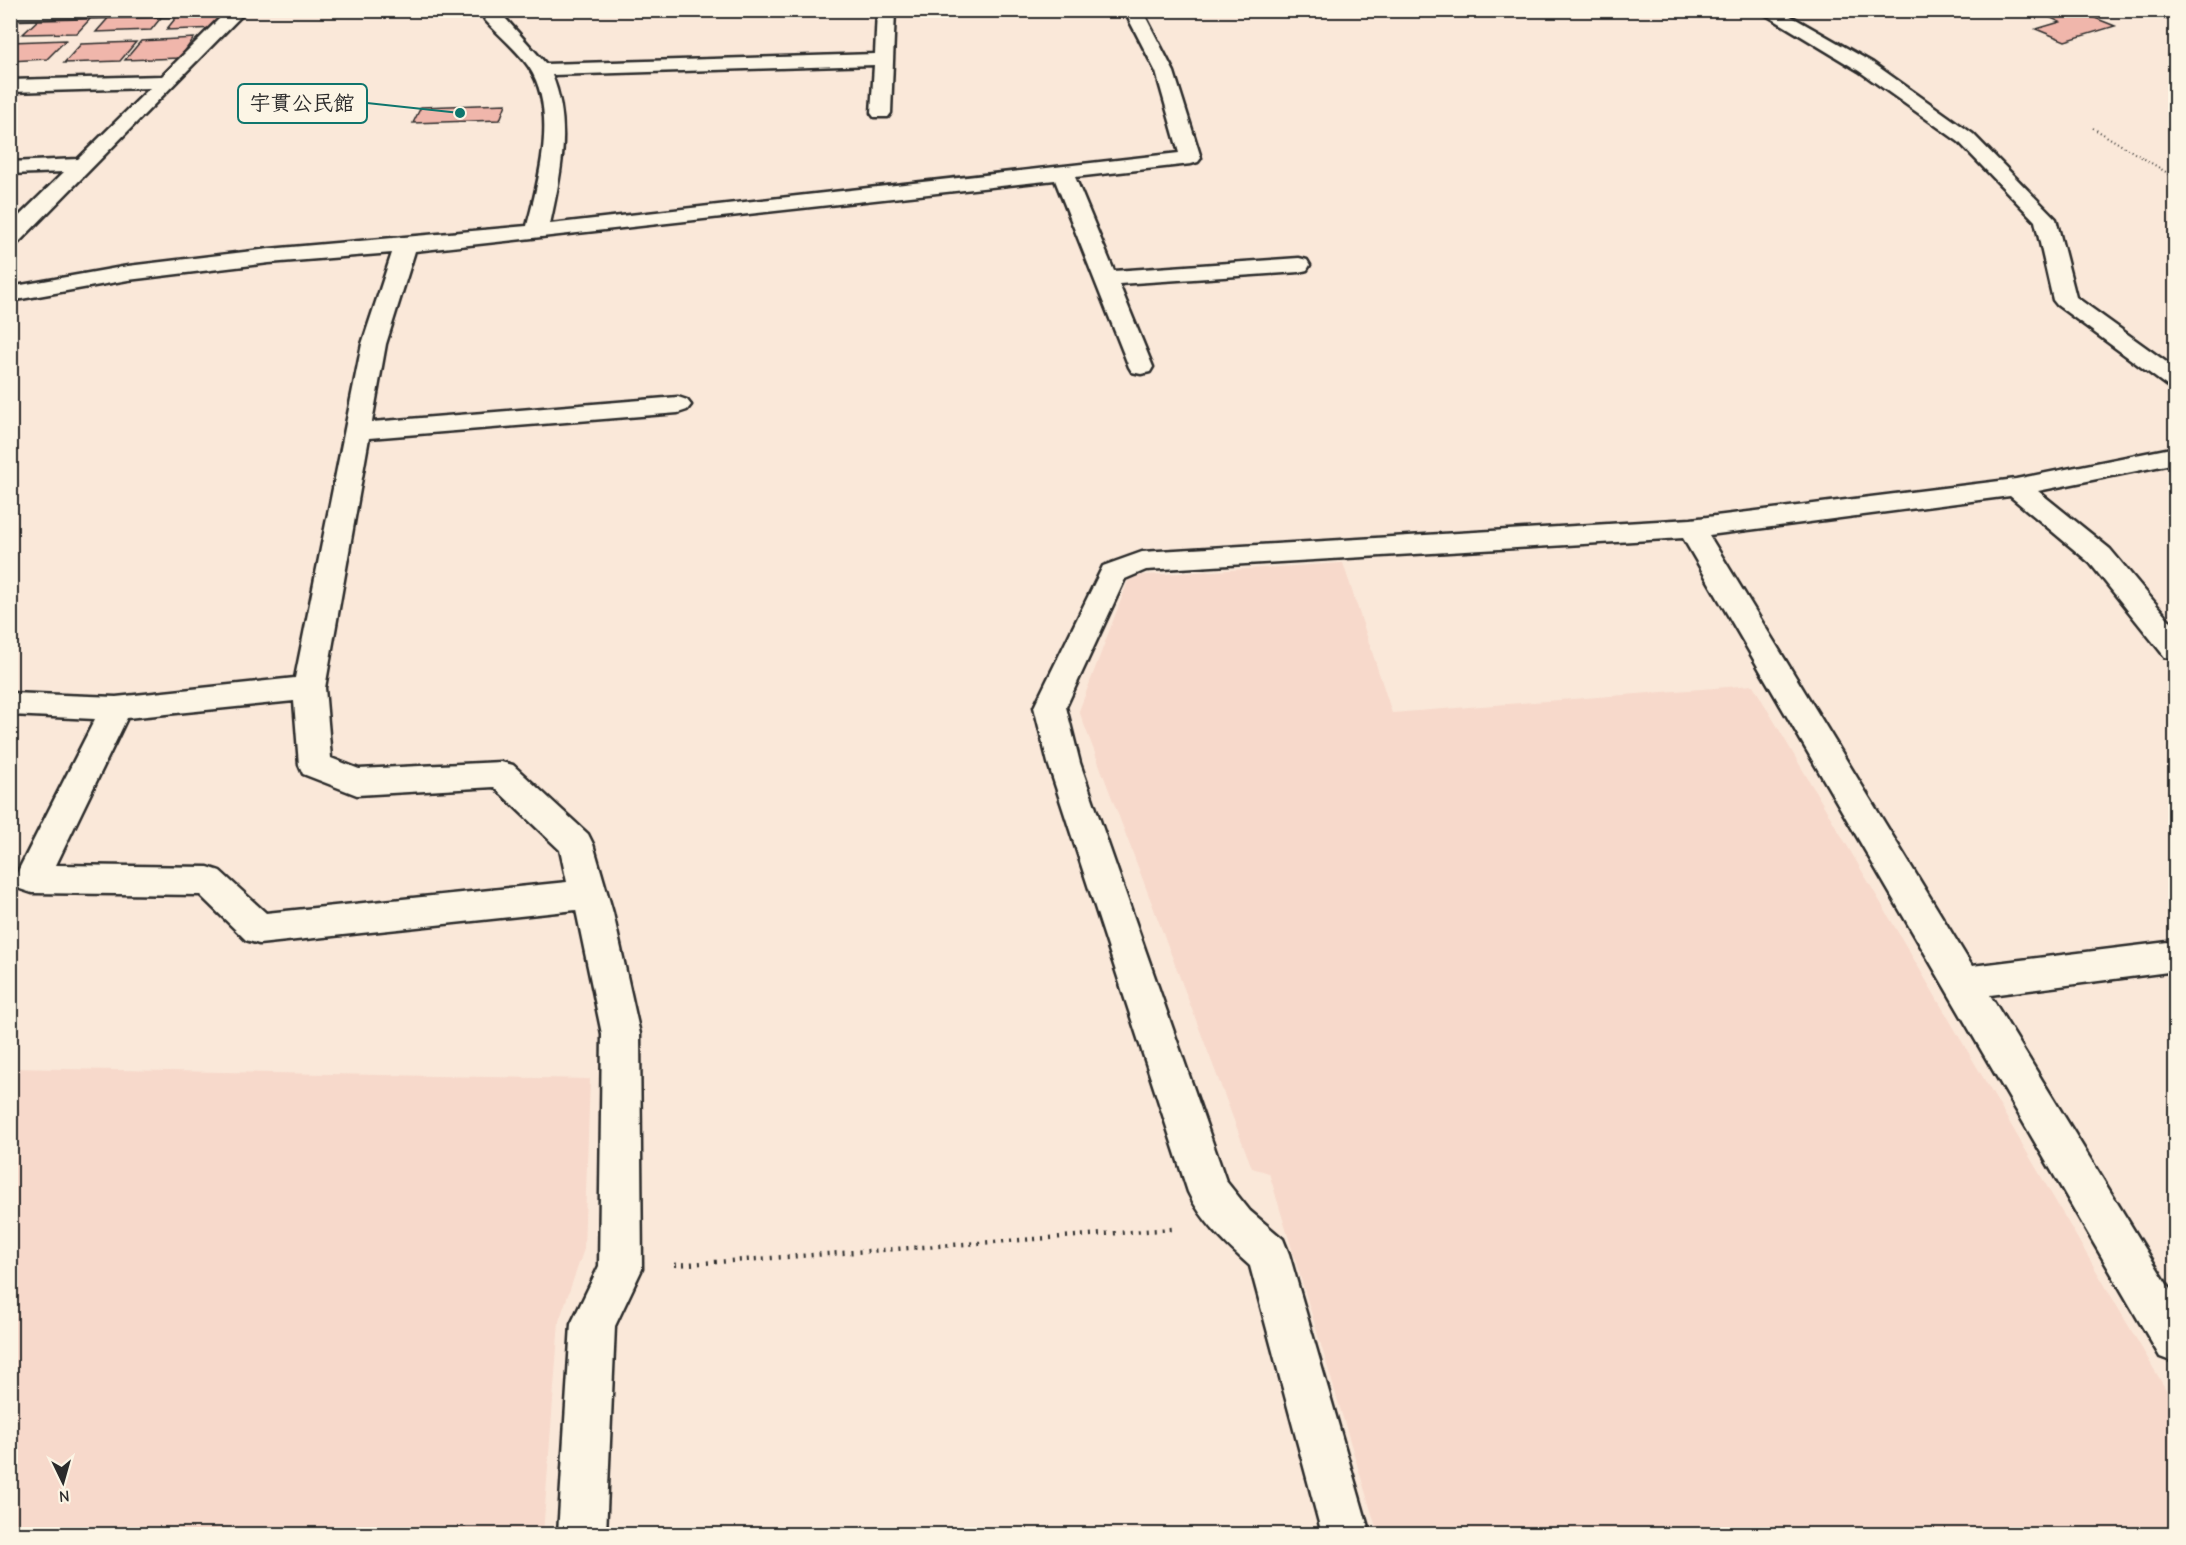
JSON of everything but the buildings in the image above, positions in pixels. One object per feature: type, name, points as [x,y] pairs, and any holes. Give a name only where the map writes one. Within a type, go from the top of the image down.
[{"type":"street","points":[[10,14],[183,10]]},
{"type":"street","points":[[10,238],[239,10]]},
{"type":"street","points":[[489,10],[540,69],[554,114],[551,172],[537,232]]},
{"type":"street","points":[[881,113],[886,10]]},
{"type":"street","points":[[10,294],[128,273],[257,257],[537,232],[1191,158],[1165,72],[1133,10]]},
{"type":"street","points":[[1766,10],[1866,67],[1966,138],[2045,219],[2065,300],[2175,381]]},
{"type":"street","points":[[2164,10],[2175,15]]},
{"type":"street","points":[[540,69],[884,58]]},
{"type":"street","points":[[10,86],[168,82]]},
{"type":"street","points":[[10,168],[83,165]]},
{"type":"street","points":[[1063,173],[1141,367]]},
{"type":"street","points":[[406,245],[374,344],[309,688],[315,765],[357,782],[501,774],[576,844],[588,894],[596,913],[621,1034],[620,1269],[592,1324],[582,1534]]},
{"type":"street","points":[[1105,278],[1299,265]]},
{"type":"street","points":[[356,431],[678,405]]},
{"type":"street","points":[[1346,1534],[1268,1254],[1235,1225],[1209,1192],[1064,764],[1050,707],[1113,573],[1143,561],[1691,528],[2016,487],[2175,455]]},
{"type":"street","points":[[2016,487],[2100,556],[2175,649]]},
{"type":"street","points":[[1691,528],[2175,1341]]},
{"type":"street","points":[[10,704],[116,708],[309,688]]},
{"type":"street","points":[[116,708],[32,879],[208,881],[259,929],[588,894]]},
{"type":"street","points":[[1962,983],[2175,956]]},
{"type":"path","points":[[2093,128],[2175,178]]},
{"type":"path","points":[[620,1269],[1235,1225]]},
{"type":"shaded area","points":[[1343,563],[1392,713],[1753,685],[2175,1405],[2175,1534],[1378,1534],[1269,1173],[1252,1168],[1079,711],[1130,576]]},
{"type":"shaded area","points":[[11,1068],[590,1079],[584,1249],[559,1321],[543,1534],[11,1534]]},
{"type":"place","name":"宇貫公民館","points":[[460,113]]}]
